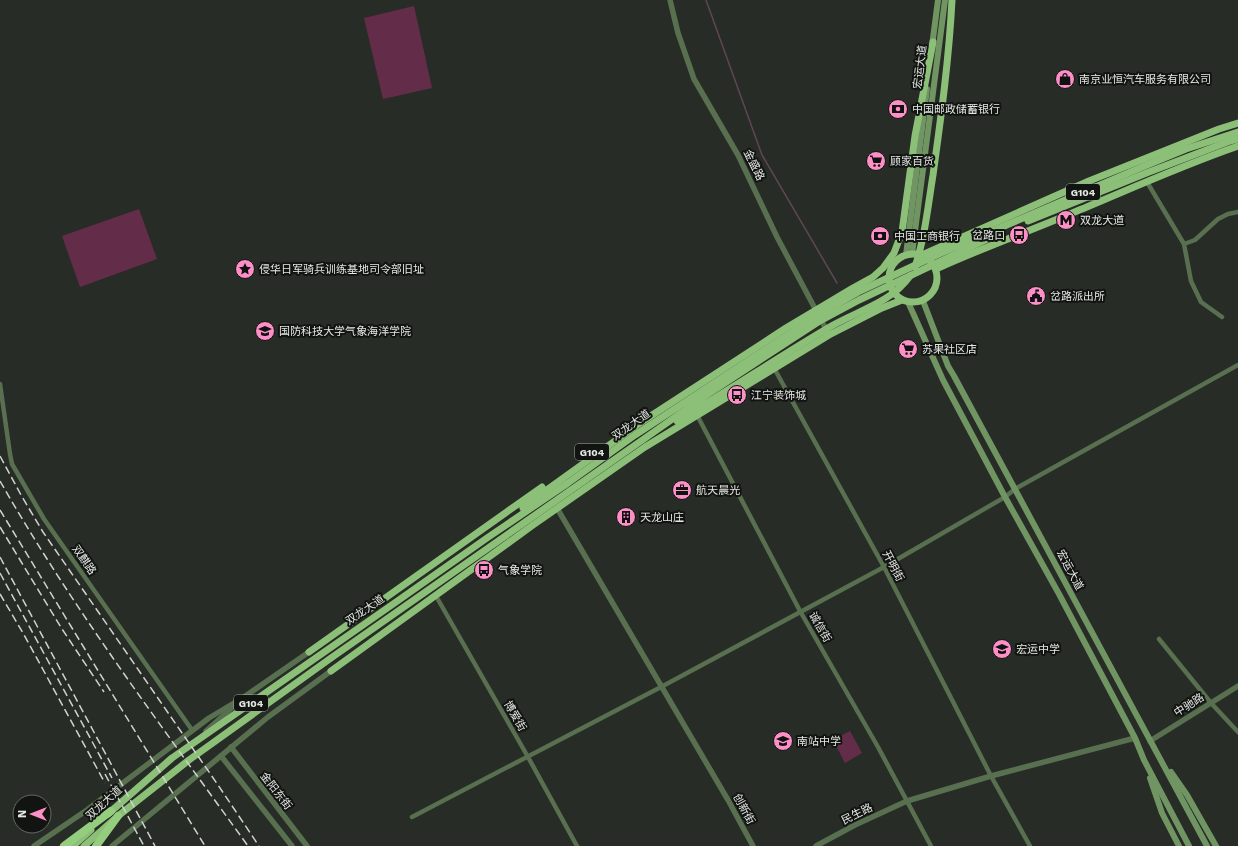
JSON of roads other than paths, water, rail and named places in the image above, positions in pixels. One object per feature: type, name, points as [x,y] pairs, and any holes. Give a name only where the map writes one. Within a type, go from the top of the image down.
[{"type":"highway","points":[[640,441],[678,420],[830,327],[876,305],[892,295],[904,284],[914,270],[921,249],[937,148],[949,46],[952,0]]},
{"type":"highway","points":[[487,538],[541,494],[640,423],[786,328],[873,277],[882,268],[894,253],[902,232],[915,136],[933,42]]},
{"type":"highway","name":"G104","points":[[922,255],[1089,181],[1165,150],[1238,123]]},
{"type":"highway","name":"双龙大道","points":[[73,846],[189,760],[401,609],[711,392],[818,322],[859,300],[1007,230],[1149,172],[1228,138],[1238,132]]},
{"type":"highway","name":"双龙大道","points":[[84,846],[172,758],[191,744],[635,435],[812,319],[860,291],[941,253],[1147,165],[1186,150],[1228,138],[1238,139]]},
{"type":"highway","name":"G104","points":[[936,269],[1170,172],[1238,146]]},
{"type":"highway","points":[[909,254],[922,255],[928,258],[936,269],[938,275],[937,283],[930,296],[923,301],[916,303],[905,301],[896,296],[891,289],[889,274],[891,267],[895,261],[909,254]]},
{"type":"highway","name":"双龙大道","points":[[309,652],[621,431],[815,307],[889,274]]},
{"type":"highway","name":"G104","points":[[331,671],[557,508],[645,447],[829,335],[882,308],[905,301]]},
{"type":"highway","name":"G104","points":[[64,846],[115,814]]},
{"type":"highway","name":"G104","points":[[96,846],[115,814]]},
{"type":"main road","name":"宏运大道","points":[[909,254],[938,0]]},
{"type":"main road","name":"宏运大道","points":[[909,254],[945,0]]},
{"type":"main road","name":"宏运大道","points":[[905,301],[943,380],[1005,497],[1059,594],[1135,738],[1144,760],[1189,846]]},
{"type":"main road","name":"宏运大道","points":[[923,301],[948,366],[1207,846]]},
{"type":"main road","points":[[1156,753],[1187,795],[1216,846]]},
{"type":"main road","points":[[1144,760],[1162,813],[1179,846]]},
{"type":"street","name":"金盛路","points":[[670,0],[678,33],[694,79],[738,155],[777,237],[829,335]]},
{"type":"street","points":[[1147,182],[1184,244],[1191,281],[1201,302],[1222,317]]},
{"type":"street","points":[[1184,244],[1195,240],[1218,219],[1228,214],[1238,212]]},
{"type":"street","points":[[412,817],[661,687],[884,567],[1015,490],[1238,365]]},
{"type":"street","name":"开明街","points":[[774,368],[884,567],[991,776],[1030,846]]},
{"type":"street","name":"双麒路","points":[[0,384],[12,464],[44,519],[192,730]]},
{"type":"street","name":"诚信街","points":[[697,415],[800,611],[878,747],[931,846]]},
{"type":"street","points":[[0,423],[6,426]]},
{"type":"street","name":"创新街","points":[[557,508],[717,781],[753,846]]},
{"type":"street","name":"博爱街","points":[[436,596],[577,846]]},
{"type":"street","points":[[1158,639],[1211,703],[1238,732]]},
{"type":"street","points":[[34,846],[87,810],[209,718],[244,697],[309,652]]},
{"type":"street","points":[[112,846],[231,747],[285,704],[331,671]]},
{"type":"street","name":"中驰路","points":[[1150,741],[1238,686]]},
{"type":"street","points":[[191,744],[244,697]]},
{"type":"street","name":"民生路","points":[[816,846],[855,825],[907,801],[991,776],[1135,738]]},
{"type":"street","name":"金阳东街","points":[[231,747],[307,846]]},
{"type":"street","name":"金阳东街","points":[[221,756],[292,846]]},
{"type":"waterway","points":[[706,0],[762,155],[837,283]]},
{"type":"railway","points":[[0,456],[43,532],[259,846]]},
{"type":"railway","points":[[0,481],[57,575],[119,667],[248,846]]},
{"type":"railway","points":[[0,510],[205,846]]},
{"type":"railway","points":[[0,527],[62,629],[104,692]]},
{"type":"railway","points":[[0,557],[155,846]]},
{"type":"railway","points":[[0,573],[112,778]]},
{"type":"railway","points":[[0,594],[105,783]]},
{"type":"railway","points":[[105,774],[144,846]]},
{"type":"place","name":"南京业恒汽车服务有限公司","points":[[1065,79]]},
{"type":"place","name":"中国邮政储蓄银行","points":[[898,109]]},
{"type":"place","name":"顾家百货","points":[[876,161]]},
{"type":"place","name":"双龙大道","points":[[1066,220]]},
{"type":"place","name":"岔路口","points":[[1019,235]]},
{"type":"place","name":"中国工商银行","points":[[880,236]]},
{"type":"place","name":"侵华日军骑兵训练基地司令部旧址","points":[[245,269]]},
{"type":"place","name":"岔路派出所","points":[[1036,296]]},
{"type":"place","name":"国防科技大学气象海洋学院","points":[[265,331]]},
{"type":"place","name":"苏果社区店","points":[[908,349]]},
{"type":"place","name":"江宁装饰城","points":[[737,395]]},
{"type":"place","name":"航天晨光","points":[[682,490]]},
{"type":"place","name":"天龙山庄","points":[[626,517]]},
{"type":"place","name":"气象学院","points":[[484,570]]},
{"type":"place","name":"宏运中学","points":[[1002,649]]},
{"type":"place","name":"南站中学","points":[[783,741]]}]
